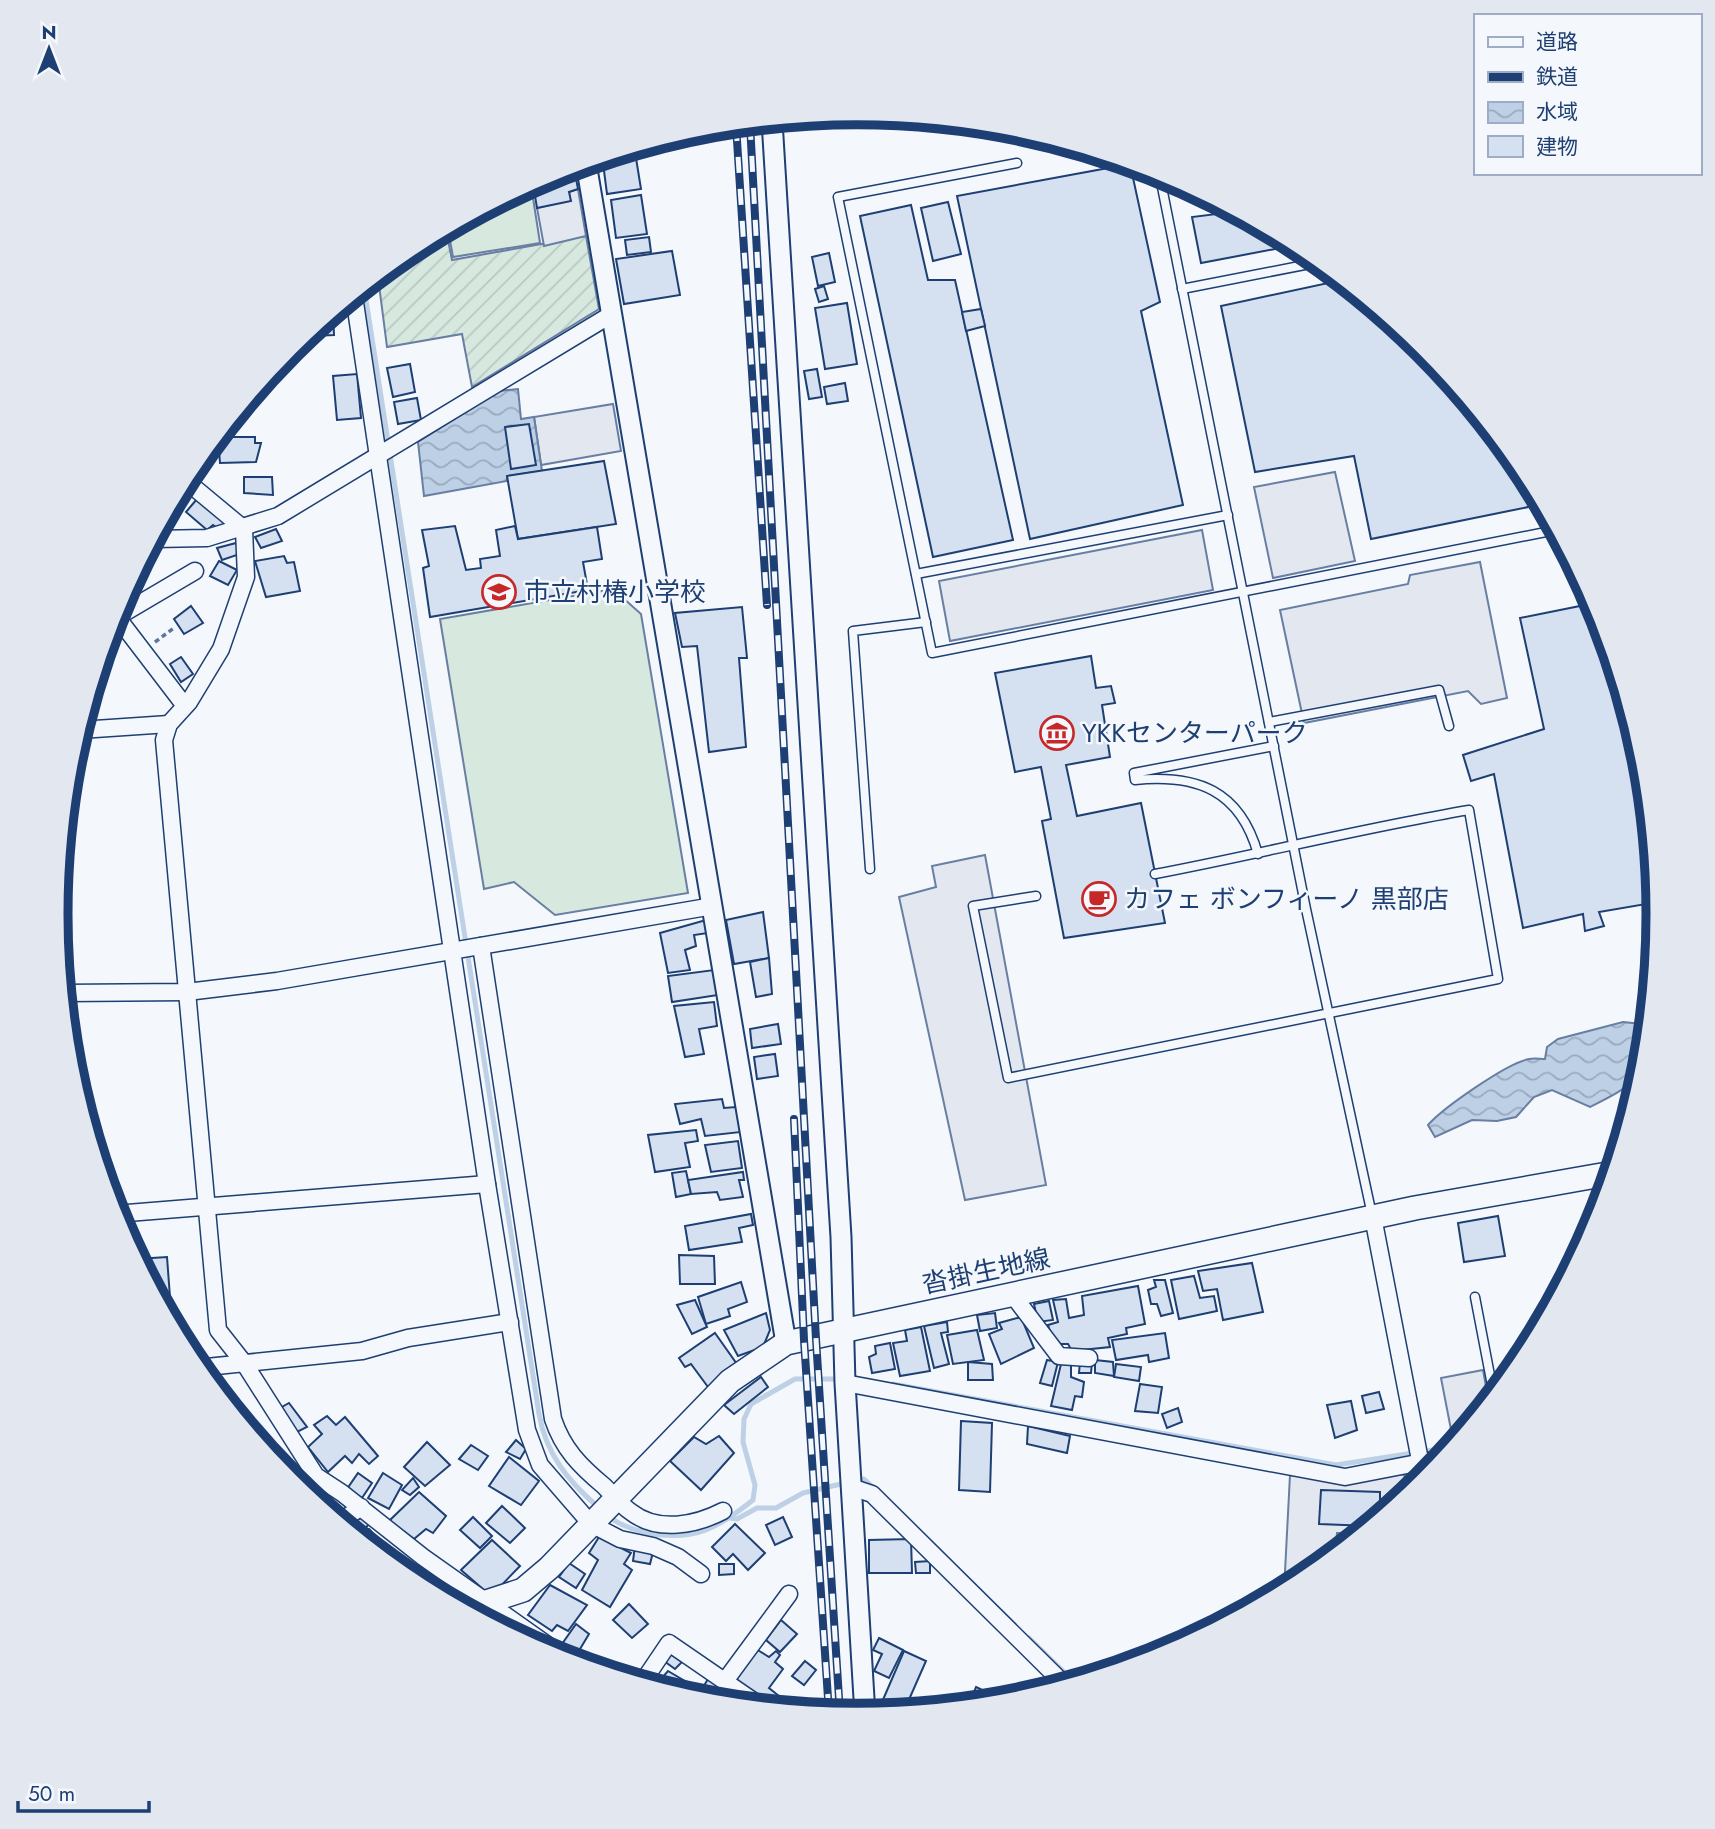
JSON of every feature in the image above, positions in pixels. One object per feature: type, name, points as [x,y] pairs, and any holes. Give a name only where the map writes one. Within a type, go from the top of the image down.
[{"type":"main road","name":"沓掛生地線","points":[[477,1606],[523,1590],[730,1381],[786,1343],[1373,1217],[1603,1175]]},
{"type":"street","points":[[773,130],[820,875],[845,1331],[845,1383],[864,1704]]},
{"type":"street","points":[[588,173],[786,1343]]},
{"type":"street","points":[[355,306],[487,1184],[527,1430],[540,1465],[604,1510],[631,1513],[646,1521],[675,1525],[702,1522],[723,1511]]},
{"type":"street","points":[[164,539],[207,538],[244,529],[278,516],[611,314]]},
{"type":"street","points":[[194,487],[244,529],[246,577],[220,649],[185,706],[170,724],[164,740],[218,1330],[244,1363],[316,1476],[361,1507],[473,1603]]},
{"type":"street","points":[[129,610],[195,571]]},
{"type":"street","points":[[122,627],[185,706]]},
{"type":"street","points":[[90,729],[170,724]]},
{"type":"street","points":[[73,993],[187,992],[277,981],[713,906]]},
{"type":"street","points":[[481,946],[553,1419],[561,1442],[578,1465],[620,1539],[653,1546],[678,1557],[701,1574]]},
{"type":"street","points":[[127,1213],[487,1184]]},
{"type":"street","points":[[1373,1217],[1420,1468]]},
{"type":"street","points":[[1012,1294],[1059,1356],[1089,1357]]},
{"type":"street","points":[[211,1367],[362,1352],[408,1338],[510,1322]]},
{"type":"street","points":[[845,1383],[1345,1477],[1427,1461]]},
{"type":"street","points":[[851,1487],[873,1494],[1058,1678]]},
{"type":"street","points":[[347,1517],[361,1507]]},
{"type":"street","points":[[724,1681],[789,1594]]},
{"type":"street","points":[[647,1675],[669,1643],[745,1696]]},
{"type":"lane","points":[[1017,163],[838,197],[932,653],[1244,594],[1547,532]]},
{"type":"lane","points":[[1161,185],[1294,847],[1373,1217]]},
{"type":"lane","points":[[1182,289],[1306,265]]},
{"type":"lane","points":[[916,574],[1228,515]]},
{"type":"lane","points":[[870,869],[853,631],[926,622]]},
{"type":"lane","points":[[1269,722],[1439,690],[1449,726]]},
{"type":"lane","points":[[1258,854],[1252,832],[1241,814],[1217,792],[1191,781],[1167,777],[1135,780],[1134,773],[1274,746]]},
{"type":"lane","points":[[1036,896],[973,906],[1008,1078],[1498,979],[1469,810],[1382,824],[1294,847],[1155,874]]},
{"type":"lane","points":[[1475,1297],[1492,1384]]},
{"type":"path","points":[[142,651],[174,628]]},
{"type":"shaded area","points":[[578,189],[586,236],[544,246],[537,208],[570,200],[569,192]]},
{"type":"shaded area","points":[[533,195],[540,243],[453,257],[450,239]]},
{"type":"shaded area","points":[[586,236],[599,309],[472,387],[462,334],[387,347],[379,286],[448,240],[452,260]]},
{"type":"shaded area","points":[[613,404],[621,451],[541,465],[534,417]]},
{"type":"shaded area","points":[[1335,472],[1355,561],[1273,578],[1254,487]]},
{"type":"shaded area","points":[[1202,530],[1213,590],[950,641],[939,581]]},
{"type":"shaded area","points":[[1480,562],[1507,698],[1481,704],[1468,691],[1304,723],[1280,610],[1408,584],[1410,575]]},
{"type":"shaded area","points":[[613,589],[641,614],[688,893],[555,915],[514,882],[484,889],[440,619]]},
{"type":"shaded area","points":[[985,855],[1046,1185],[965,1200],[899,897],[936,887],[932,866]]},
{"type":"shaded area","points":[[1483,1370],[1487,1391],[1452,1434],[1441,1378]]},
{"type":"shaded area","points":[[1404,1474],[1406,1482],[1348,1533],[1337,1533],[1336,1542],[1285,1578],[1290,1475],[1345,1483]]},
{"type":"water","points":[[518,389],[521,419],[534,417],[542,471],[507,476],[507,481],[424,496],[418,442],[499,391]]},
{"type":"water","points":[[1623,1022],[1639,1024],[1628,1084],[1590,1107],[1552,1090],[1534,1097],[1516,1117],[1497,1121],[1472,1120],[1435,1137],[1428,1125],[1436,1117],[1491,1077],[1519,1062],[1545,1059],[1547,1047],[1558,1039]]},
{"type":"building","points":[[636,158],[641,189],[607,194],[604,167]]},
{"type":"building","points":[[1112,167],[1132,175],[1160,302],[1141,311],[1183,505],[1030,539],[957,196]]},
{"type":"building","points":[[576,177],[578,189],[569,192],[571,201],[537,208],[535,194]]},
{"type":"building","points":[[641,195],[647,234],[616,238],[611,200]]},
{"type":"building","points":[[948,202],[961,254],[933,261],[921,208]]},
{"type":"building","points":[[911,205],[928,280],[955,280],[1013,540],[933,557],[860,216]]},
{"type":"building","points":[[1219,214],[1280,248],[1201,263],[1192,217]]},
{"type":"building","points":[[649,237],[651,252],[627,255],[625,240]]},
{"type":"building","points":[[672,251],[680,295],[624,304],[616,259]]},
{"type":"building","points":[[829,253],[835,282],[818,286],[812,257]]},
{"type":"building","points":[[1330,283],[1416,356],[1451,394],[1484,434],[1532,506],[1371,539],[1354,456],[1255,472],[1221,306]]},
{"type":"building","points":[[824,286],[828,299],[819,302],[815,289]]},
{"type":"building","points":[[847,303],[857,364],[825,369],[815,308]]},
{"type":"building","points":[[981,309],[985,326],[966,331],[962,312]]},
{"type":"building","points":[[334,324],[334,335],[321,336]]},
{"type":"building","points":[[410,364],[415,392],[393,397],[387,368]]},
{"type":"building","points":[[817,369],[822,397],[809,399],[804,371]]},
{"type":"building","points":[[357,374],[361,418],[337,420],[333,376]]},
{"type":"building","points":[[845,383],[848,401],[827,404],[824,387]]},
{"type":"building","points":[[417,398],[421,420],[398,424],[394,402]]},
{"type":"building","points":[[529,424],[536,465],[511,469],[505,427]]},
{"type":"building","points":[[229,437],[255,437],[255,443],[261,443],[256,462],[220,463],[219,451]]},
{"type":"building","points":[[604,461],[616,524],[518,539],[507,476]]},
{"type":"building","points":[[244,477],[272,477],[273,495],[244,493]]},
{"type":"building","points":[[197,499],[228,523],[220,530],[213,525],[207,530],[186,512]]},
{"type":"building","points":[[455,526],[466,570],[481,568],[480,559],[500,556],[496,530],[515,526],[518,539],[597,527],[602,559],[583,562],[588,590],[430,617],[423,568],[429,566],[422,530]]},
{"type":"building","points":[[276,529],[282,541],[261,548],[255,537]]},
{"type":"building","points":[[236,543],[240,554],[222,560],[217,548]]},
{"type":"building","points":[[284,556],[287,563],[294,562],[300,591],[266,597],[255,561]]},
{"type":"building","points":[[219,561],[237,570],[228,585],[210,576]]},
{"type":"building","points":[[1584,605],[1605,661],[1632,761],[1640,811],[1647,904],[1599,912],[1604,926],[1585,931],[1583,914],[1523,928],[1494,774],[1471,781],[1463,755],[1544,729],[1520,618]]},
{"type":"building","points":[[191,606],[203,623],[184,634],[174,619]]},
{"type":"building","points":[[742,607],[747,658],[739,658],[746,747],[709,752],[697,646],[682,647],[675,613]]},
{"type":"building","points":[[1091,656],[1096,688],[1111,686],[1115,703],[1102,705],[1110,757],[1066,765],[1077,816],[1141,803],[1165,923],[1064,938],[1042,821],[1051,819],[1041,767],[1015,772],[995,673]]},
{"type":"building","points":[[181,657],[193,674],[181,682],[170,664]]},
{"type":"building","points":[[763,912],[769,958],[734,964],[726,920]]},
{"type":"building","points":[[706,920],[708,933],[694,935],[696,946],[685,950],[690,970],[668,973],[660,933]]},
{"type":"building","points":[[769,958],[772,994],[756,997],[750,962]]},
{"type":"building","points":[[714,970],[718,995],[672,1002],[668,976]]},
{"type":"building","points":[[714,1002],[717,1026],[699,1029],[704,1054],[685,1057],[674,1006]]},
{"type":"building","points":[[778,1024],[781,1044],[752,1048],[750,1029]]},
{"type":"building","points":[[775,1054],[778,1076],[757,1079],[754,1057]]},
{"type":"building","points":[[722,1099],[724,1108],[736,1107],[741,1132],[705,1136],[701,1119],[680,1124],[675,1104]]},
{"type":"building","points":[[696,1130],[698,1141],[685,1143],[690,1167],[655,1172],[648,1135]]},
{"type":"building","points":[[738,1141],[742,1168],[711,1172],[705,1145]]},
{"type":"building","points":[[686,1171],[691,1194],[676,1197],[672,1173]]},
{"type":"building","points":[[743,1172],[744,1180],[739,1180],[743,1197],[720,1200],[717,1192],[691,1194],[688,1180]]},
{"type":"building","points":[[751,1214],[753,1225],[739,1228],[742,1242],[689,1250],[685,1226]]},
{"type":"building","points":[[1498,1216],[1505,1256],[1464,1262],[1458,1223]]},
{"type":"building","points":[[679,1255],[714,1256],[715,1284],[680,1284]]},
{"type":"building","points":[[167,1257],[170,1302],[150,1264],[147,1258]]},
{"type":"building","points":[[1252,1263],[1263,1312],[1223,1320],[1217,1289],[1203,1291],[1198,1271]]},
{"type":"building","points":[[1194,1276],[1200,1298],[1214,1296],[1217,1311],[1179,1319],[1171,1280]]},
{"type":"building","points":[[1154,1280],[1165,1280],[1173,1313],[1161,1316],[1157,1304],[1151,1304],[1148,1290],[1156,1287]]},
{"type":"building","points":[[741,1282],[747,1302],[728,1309],[730,1316],[706,1324],[698,1297]]},
{"type":"building","points":[[1138,1286],[1145,1324],[1126,1328],[1127,1334],[1108,1338],[1110,1347],[1072,1351],[1068,1344],[1054,1344],[1048,1325],[1058,1322],[1053,1300],[1066,1299],[1069,1318],[1084,1315],[1082,1296]]},
{"type":"building","points":[[695,1300],[707,1327],[692,1334],[677,1305]]},
{"type":"building","points":[[1049,1301],[1053,1320],[1038,1322],[1034,1304]]},
{"type":"building","points":[[766,1313],[770,1330],[763,1347],[738,1356],[724,1330]]},
{"type":"building","points":[[995,1313],[997,1328],[980,1331],[977,1315]]},
{"type":"building","points":[[1021,1317],[1034,1348],[1001,1364],[989,1334],[1002,1329],[999,1323]]},
{"type":"building","points":[[947,1322],[948,1332],[941,1333],[949,1364],[934,1368],[924,1326]]},
{"type":"building","points":[[921,1327],[930,1371],[900,1376],[893,1343],[907,1341],[905,1330]]},
{"type":"building","points":[[977,1330],[984,1360],[953,1364],[947,1335]]},
{"type":"building","points":[[715,1333],[739,1367],[708,1387],[691,1364],[685,1367],[679,1358]]},
{"type":"building","points":[[1165,1333],[1169,1358],[1149,1362],[1148,1355],[1116,1360],[1112,1340]]},
{"type":"building","points":[[890,1343],[895,1369],[872,1373],[869,1357],[876,1354],[875,1346]]},
{"type":"building","points":[[1047,1360],[1058,1362],[1052,1386],[1040,1383]]},
{"type":"building","points":[[1095,1360],[1113,1362],[1114,1376],[1095,1373]]},
{"type":"building","points":[[968,1362],[992,1364],[993,1380],[968,1380]]},
{"type":"building","points":[[1080,1362],[1092,1362],[1091,1373],[1079,1373]]},
{"type":"building","points":[[1061,1364],[1071,1364],[1071,1377],[1084,1382],[1082,1397],[1075,1396],[1072,1410],[1051,1406]]},
{"type":"building","points":[[1116,1364],[1141,1367],[1139,1381],[1114,1377]]},
{"type":"building","points":[[761,1377],[768,1387],[734,1414],[724,1405]]},
{"type":"building","points":[[1140,1384],[1162,1387],[1158,1413],[1135,1411]]},
{"type":"building","points":[[1379,1392],[1384,1409],[1366,1413],[1362,1396]]},
{"type":"building","points":[[1351,1401],[1357,1430],[1335,1438],[1327,1405]]},
{"type":"building","points":[[289,1403],[307,1427],[295,1433],[280,1408]]},
{"type":"building","points":[[1178,1408],[1182,1422],[1167,1428],[1162,1414]]},
{"type":"building","points":[[327,1416],[336,1425],[345,1417],[378,1456],[369,1464],[359,1454],[352,1463],[345,1456],[328,1472],[308,1447],[322,1434],[314,1425]]},
{"type":"building","points":[[961,1421],[992,1423],[990,1492],[959,1490]]},
{"type":"building","points":[[1028,1426],[1070,1436],[1067,1453],[1027,1444]]},
{"type":"building","points":[[719,1436],[734,1453],[701,1490],[670,1461],[694,1437],[706,1444]]},
{"type":"building","points":[[516,1440],[526,1449],[520,1459],[506,1452]]},
{"type":"building","points":[[427,1442],[450,1465],[425,1486],[404,1467]]},
{"type":"building","points":[[471,1445],[488,1456],[478,1470],[459,1459]]},
{"type":"building","points":[[509,1457],[539,1481],[521,1505],[489,1486]]},
{"type":"building","points":[[358,1473],[372,1483],[362,1498],[347,1489]]},
{"type":"building","points":[[383,1473],[402,1485],[389,1509],[368,1498]]},
{"type":"building","points":[[413,1478],[419,1487],[410,1495],[402,1490]]},
{"type":"building","points":[[1321,1490],[1380,1492],[1380,1506],[1357,1525],[1319,1524]]},
{"type":"building","points":[[419,1492],[446,1516],[433,1533],[426,1529],[414,1539],[389,1521]]},
{"type":"building","points":[[502,1506],[525,1528],[510,1543],[486,1523]]},
{"type":"building","points":[[362,1516],[370,1523],[364,1530],[355,1523]]},
{"type":"building","points":[[473,1517],[492,1536],[480,1548],[460,1530]]},
{"type":"building","points":[[783,1517],[792,1537],[775,1545],[766,1525]]},
{"type":"building","points":[[735,1524],[765,1553],[748,1570],[733,1554],[726,1561],[712,1547]]},
{"type":"building","points":[[369,1529],[385,1547],[377,1541],[366,1532]]},
{"type":"building","points":[[599,1537],[631,1553],[624,1564],[632,1570],[610,1607],[582,1590],[598,1560],[589,1553]]},
{"type":"building","points":[[911,1539],[912,1573],[869,1573],[869,1540]]},
{"type":"building","points":[[492,1540],[520,1566],[491,1596],[461,1570]]},
{"type":"building","points":[[635,1546],[653,1552],[650,1564],[633,1561]]},
{"type":"building","points":[[930,1561],[930,1573],[916,1573],[915,1562]]},
{"type":"building","points":[[423,1563],[435,1573],[430,1578],[416,1569]]},
{"type":"building","points":[[569,1563],[585,1574],[576,1588],[559,1577]]},
{"type":"building","points":[[719,1564],[734,1564],[734,1574],[719,1575]]},
{"type":"building","points":[[440,1577],[463,1595],[461,1597],[436,1581]]},
{"type":"building","points":[[550,1585],[587,1605],[568,1631],[557,1625],[552,1631],[528,1615]]},
{"type":"building","points":[[629,1604],[648,1624],[632,1638],[613,1620]]},
{"type":"building","points":[[781,1620],[797,1634],[780,1652],[766,1640]]},
{"type":"building","points":[[576,1624],[589,1634],[578,1652],[562,1644]]},
{"type":"building","points":[[879,1638],[903,1650],[889,1678],[874,1671],[882,1654],[873,1650]]},
{"type":"building","points":[[756,1649],[769,1657],[776,1651],[780,1655],[775,1662],[783,1669],[769,1688],[779,1696],[776,1699],[761,1698],[734,1680]]},
{"type":"building","points":[[904,1651],[926,1661],[908,1702],[882,1702]]},
{"type":"building","points":[[669,1653],[682,1662],[675,1669],[664,1661]]},
{"type":"building","points":[[805,1661],[816,1670],[804,1685],[792,1676]]},
{"type":"building","points":[[668,1671],[690,1684],[689,1685],[661,1679]]},
{"type":"building","points":[[708,1679],[724,1691],[723,1692],[702,1689]]},
{"type":"building","points":[[976,1687],[988,1693],[973,1695]]},
{"type":"waterway","points":[[366,297],[539,1414],[547,1442],[560,1466],[598,1507]]},
{"type":"waterway","points":[[608,1516],[632,1529],[664,1535],[692,1534],[717,1525],[753,1500],[755,1485],[743,1442],[744,1419],[751,1404],[795,1379],[841,1379]]},
{"type":"waterway","points":[[893,1384],[1336,1465],[1438,1449]]},
{"type":"waterway","points":[[855,1481],[864,1479],[876,1490]]},
{"type":"waterway","points":[[730,1518],[737,1519],[757,1508],[776,1508],[803,1493],[845,1483]]},
{"type":"waterway","points":[[1029,1638],[1067,1675]]},
{"type":"railway","points":[[750,133],[816,1339],[839,1703]]},
{"type":"railway","points":[[737,135],[767,605]]},
{"type":"railway","points":[[794,1119],[804,1340],[828,1703]]},
{"type":"place","name":"市立村椿小学校","points":[[499,592]]},
{"type":"place","name":"YKKセンターパーク","points":[[1057,733]]},
{"type":"place","name":"カフェ ボンフィーノ 黒部店","points":[[1099,899]]}]
